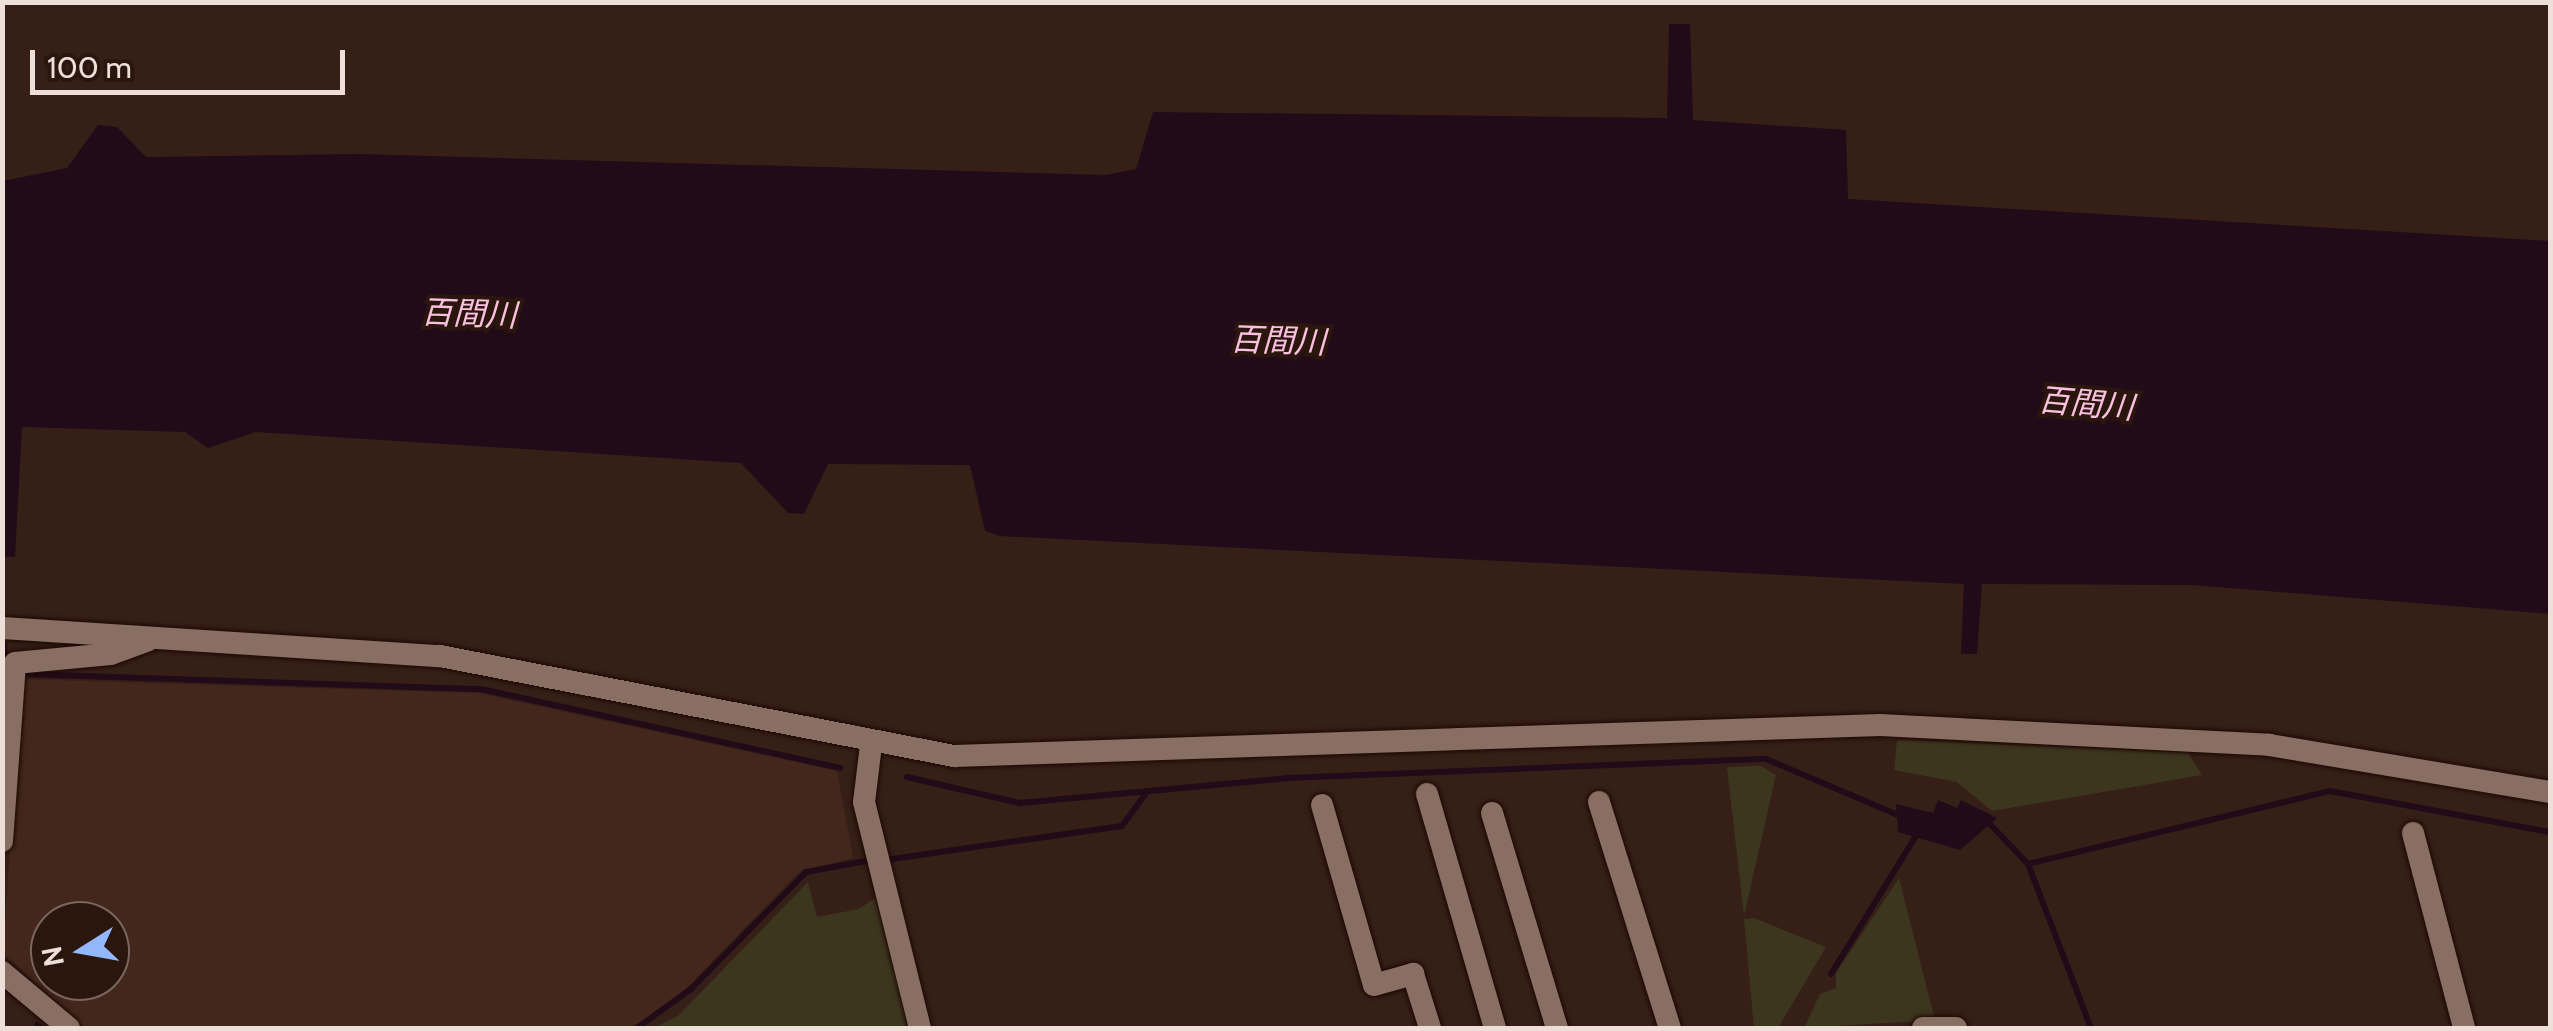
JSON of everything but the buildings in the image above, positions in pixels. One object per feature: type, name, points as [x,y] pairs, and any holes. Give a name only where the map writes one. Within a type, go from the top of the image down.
[{"type":"street","points":[[2,628],[500,665],[870,746],[1064,756],[1899,726],[2268,746],[2550,792]]},
{"type":"street","points":[[2,841],[16,663],[111,654],[157,638]]},
{"type":"street","points":[[870,746],[864,802],[920,1028]]},
{"type":"street","points":[[1427,794],[1495,1028]]},
{"type":"street","points":[[1599,802],[1670,1028]]},
{"type":"street","points":[[1322,805],[1374,984],[1414,974],[1430,1028]]},
{"type":"street","points":[[1492,813],[1556,1028]]},
{"type":"street","points":[[2413,832],[2464,1028]]},
{"type":"street","points":[[2,972],[69,1028]]},
{"type":"street","points":[[1924,1028],[1956,1028]]},
{"type":"shaded area","points":[[21,679],[478,693],[837,771],[853,858],[800,871],[672,1003],[630,1028],[85,1028],[55,1001],[130,1001],[130,901],[30,901],[30,978],[3,954]]},
{"type":"shaded area","points":[[1897,740],[2188,753],[2202,775],[1992,811],[1957,782],[1894,770]]},
{"type":"shaded area","points":[[1761,766],[1776,775],[1744,916],[1727,767]]},
{"type":"shaded area","points":[[1899,878],[1935,1020],[1804,1028],[1820,994],[1836,988],[1836,973]]},
{"type":"shaded area","points":[[808,882],[817,917],[859,909],[881,894],[913,1028],[654,1028],[679,1015]]},
{"type":"shaded area","points":[[1754,918],[1826,947],[1778,1028],[1754,1028],[1744,919]]},
{"type":"water","name":"百間川","points":[[1669,24],[1690,24],[1693,120],[1846,130],[1848,199],[2550,241],[2550,614],[2192,585],[1982,584],[1977,654],[1961,654],[1964,584],[999,536],[985,531],[970,465],[828,464],[804,514],[788,513],[741,463],[256,432],[208,448],[185,432],[22,427],[15,557],[3,557],[3,181],[67,168],[98,125],[117,127],[146,157],[357,154],[1105,175],[1136,169],[1153,112],[1667,118]]},
{"type":"water","points":[[1938,800],[1957,808],[1961,800],[1997,818],[1960,850],[1898,832],[1896,804],[1933,813]]},
{"type":"waterway","points":[[4,645],[5,665]]},
{"type":"waterway","points":[[21,674],[481,689],[840,768]]},
{"type":"waterway","points":[[907,777],[1020,803],[1287,778],[1766,759],[1900,816]]},
{"type":"waterway","points":[[2028,864],[2330,791],[2550,832]]},
{"type":"waterway","points":[[885,860],[1122,826],[1147,792]]},
{"type":"waterway","points":[[1986,820],[2028,864],[2091,1028]]},
{"type":"waterway","points":[[1831,974],[1917,834]]},
{"type":"waterway","points":[[637,1028],[691,989],[806,872],[872,860]]},
{"type":"waterway","points":[[37,1025],[41,1028]]}]
